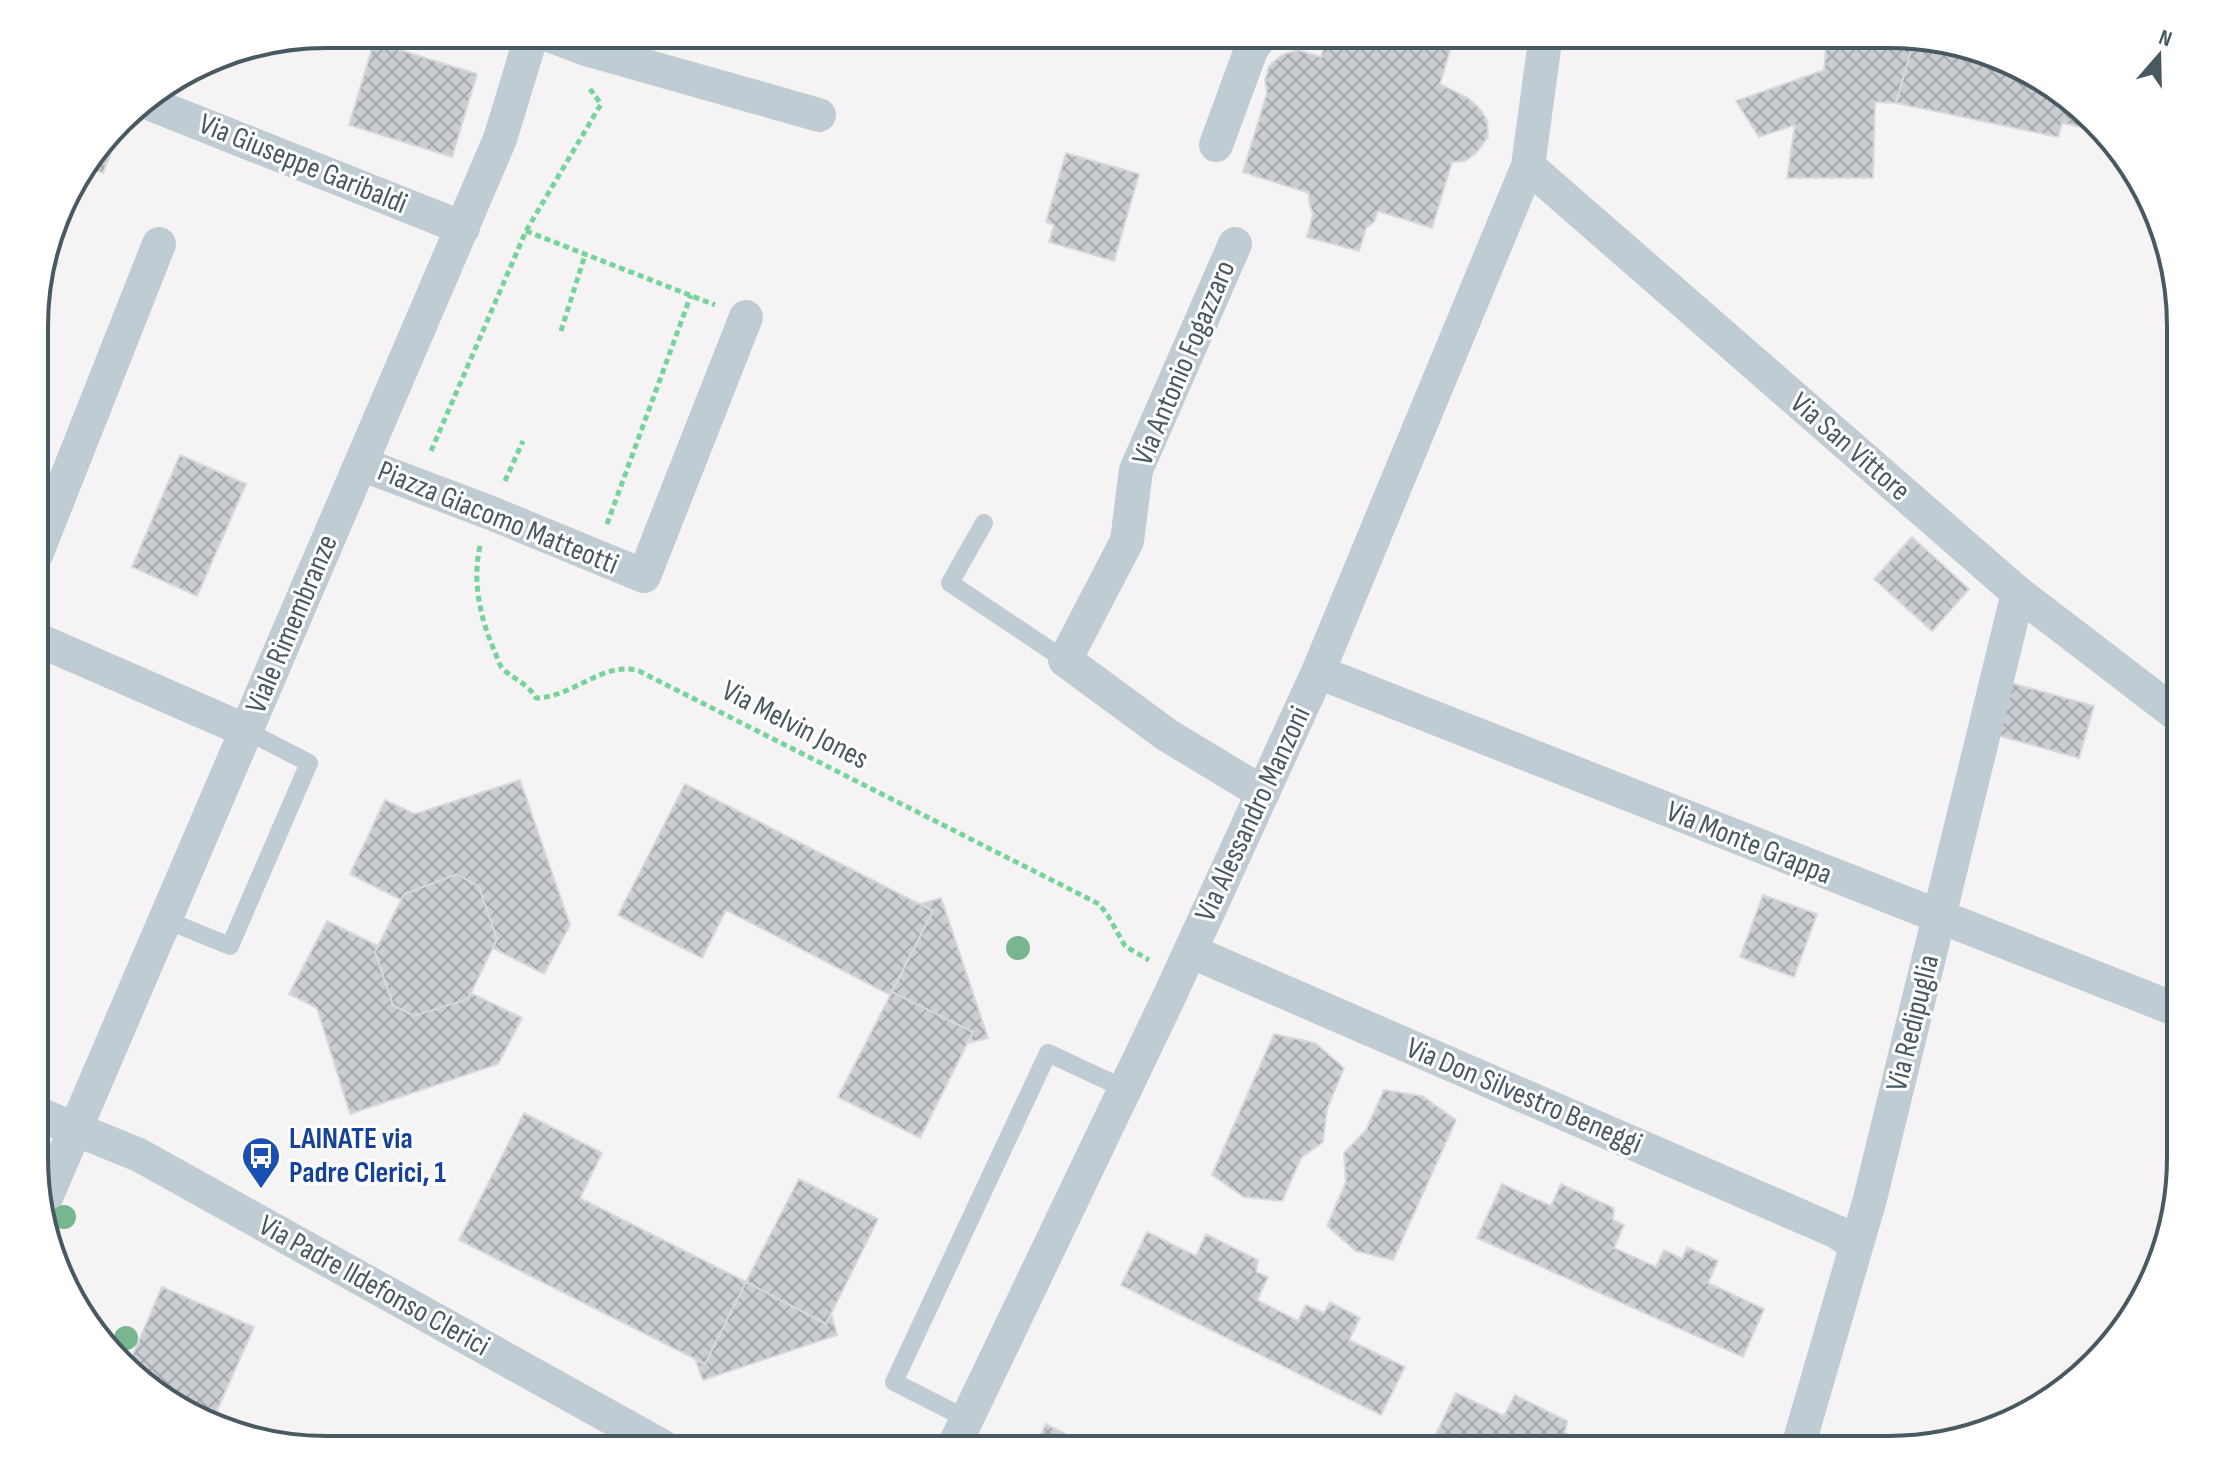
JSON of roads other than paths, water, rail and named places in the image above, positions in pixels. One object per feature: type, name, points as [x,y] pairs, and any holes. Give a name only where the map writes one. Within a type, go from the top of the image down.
[{"type":"street","points":[[1216,145],[1252,48]]},
{"type":"street","name":"Via Alessandro Manzoni","points":[[959,1436],[1185,962],[1318,672],[1528,166],[1544,48]]},
{"type":"street","name":"Viale Rimembranze","points":[[50,1189],[463,228],[500,139],[527,49]]},
{"type":"street","points":[[586,49],[819,115]]},
{"type":"street","name":"Via Giuseppe Garibaldi","points":[[157,106],[463,228]]},
{"type":"street","name":"Via San Vittore","points":[[1528,166],[2018,593],[2166,706]]},
{"type":"street","points":[[48,525],[159,244]]},
{"type":"street","name":"Via Antonio Fogazzaro","points":[[1065,660],[1127,541],[1136,470],[1235,244]]},
{"type":"street","name":"Piazza Giacomo Matteotti","points":[[361,464],[644,576],[746,317]]},
{"type":"street","name":"Via Redipuglia","points":[[1801,1435],[1870,1199],[2018,593]]},
{"type":"street","points":[[48,644],[247,731]]},
{"type":"street","points":[[1065,660],[1167,735],[1263,793]]},
{"type":"street","name":"Via Monte Grappa","points":[[1318,672],[2166,1006]]},
{"type":"street","name":"Via Don Silvestro Beneggi","points":[[1185,962],[1837,1232],[1855,1245]]},
{"type":"street","name":"Via Padre Ildefonso Clerici","points":[[48,1118],[139,1155],[643,1436]]},
{"type":"lane","points":[[984,523],[950,583],[1065,660]]},
{"type":"lane","points":[[166,920],[230,946],[291,805],[309,763],[247,731]]},
{"type":"lane","points":[[967,1419],[894,1382],[1041,1067],[1048,1053],[1125,1089]]},
{"type":"place","name":"LAINATE via Padre Clerici, 1","points":[[261,1190]]}]
